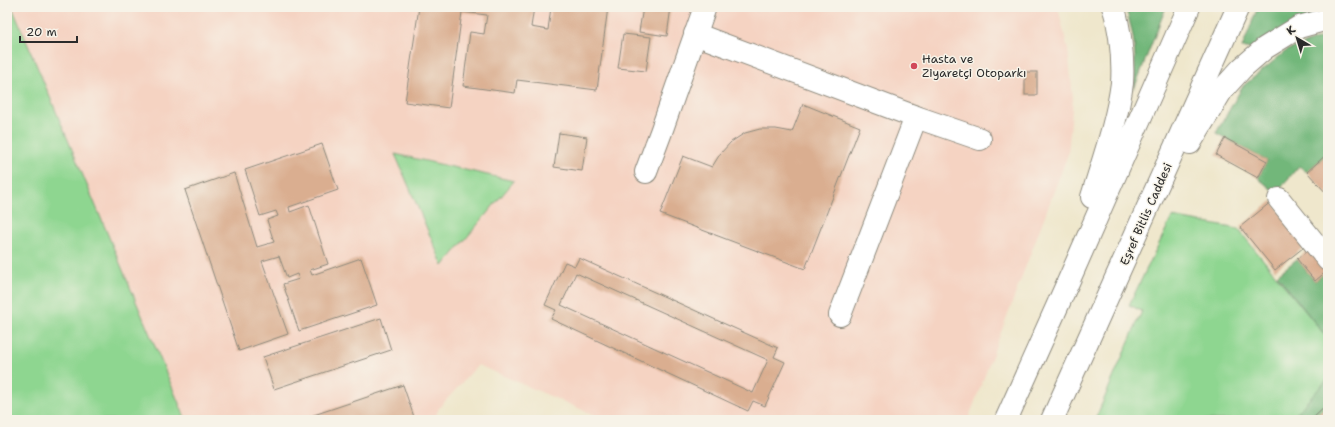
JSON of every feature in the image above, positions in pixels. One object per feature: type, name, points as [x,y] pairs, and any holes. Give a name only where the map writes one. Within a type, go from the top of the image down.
[{"type":"main road","points":[[1069,280],[1110,138],[1122,84],[1121,43],[1113,7]]},
{"type":"main road","points":[[1006,420],[1069,280],[1145,103],[1189,7]]},
{"type":"main road","name":"Eşref Bitlis Caddesi","points":[[1052,420],[1238,7]]},
{"type":"main road","points":[[646,172],[700,16],[916,117],[980,139]]},
{"type":"main road","points":[[1145,215],[1222,90],[1242,68],[1265,48],[1299,27],[1328,19]]},
{"type":"main road","points":[[840,315],[916,117]]},
{"type":"main road","points":[[1279,199],[1328,260]]},
{"type":"shaded area","points":[[12,7],[1058,7],[1068,50],[1073,99],[1068,154],[968,420],[606,420],[478,365],[439,408],[434,420],[186,420]]},
{"type":"green space","points":[[7,7],[12,7],[186,420],[7,420]]},
{"type":"green space","points":[[1125,7],[1166,7],[1134,89],[1135,67],[1133,38]]},
{"type":"green space","points":[[1258,7],[1328,7],[1328,9],[1250,48],[1242,48]]},
{"type":"green space","points":[[1328,35],[1328,153],[1307,172],[1299,166],[1276,193],[1258,178],[1267,161],[1216,133],[1243,86],[1286,51]]},
{"type":"green space","points":[[395,154],[514,181],[443,266]]},
{"type":"green space","points":[[1172,217],[1238,229],[1328,339],[1328,379],[1290,420],[1095,420],[1142,311],[1129,305]]},
{"type":"green space","points":[[1297,259],[1315,281],[1328,270],[1328,339],[1277,275]]},
{"type":"green space","points":[[1328,379],[1328,404],[1311,420],[1290,420]]},
{"type":"building","points":[[419,7],[534,7],[531,27],[548,30],[551,7],[608,7],[597,90],[517,80],[515,93],[463,86],[470,32],[484,34],[487,15],[462,12],[449,108],[405,102]]},
{"type":"building","points":[[643,7],[671,7],[667,36],[639,32]]},
{"type":"building","points":[[623,34],[651,37],[646,71],[618,68]]},
{"type":"building","points":[[1025,72],[1037,72],[1037,95],[1025,95]]},
{"type":"building","points":[[803,104],[860,127],[805,269],[660,214],[683,156],[712,167],[720,154],[731,142],[745,133],[760,129],[776,129],[792,132]]},
{"type":"building","points":[[559,133],[587,137],[582,171],[554,167]]},
{"type":"building","points":[[1225,138],[1267,161],[1258,178],[1216,155]]},
{"type":"building","points":[[322,144],[338,190],[289,207],[290,212],[309,205],[328,264],[310,270],[312,275],[361,258],[377,305],[299,331],[283,284],[299,279],[297,274],[287,278],[279,256],[262,261],[288,334],[239,351],[185,190],[234,173],[257,247],[274,242],[267,220],[278,216],[276,211],[260,216],[245,170]]},
{"type":"building","points":[[1328,153],[1328,195],[1307,172]]},
{"type":"building","points":[[1272,201],[1308,244],[1275,270],[1240,227]]},
{"type":"building","points":[[1312,247],[1328,270],[1315,281],[1297,259]]},
{"type":"building","points":[[579,258],[778,348],[774,357],[785,362],[765,406],[753,401],[748,411],[551,319],[556,310],[545,305],[565,262],[575,266]],"holes":[[[576,273],[768,360],[753,393],[561,305]]]},
{"type":"building","points":[[381,318],[391,350],[274,389],[263,357]]},
{"type":"building","points":[[403,385],[414,417],[405,420],[299,420]]},
{"type":"building","points":[[1328,404],[1328,420],[1311,420]]},
{"type":"place","name":"Hasta ve Ziyaretçi Otoparkı","points":[[914,66]]}]
